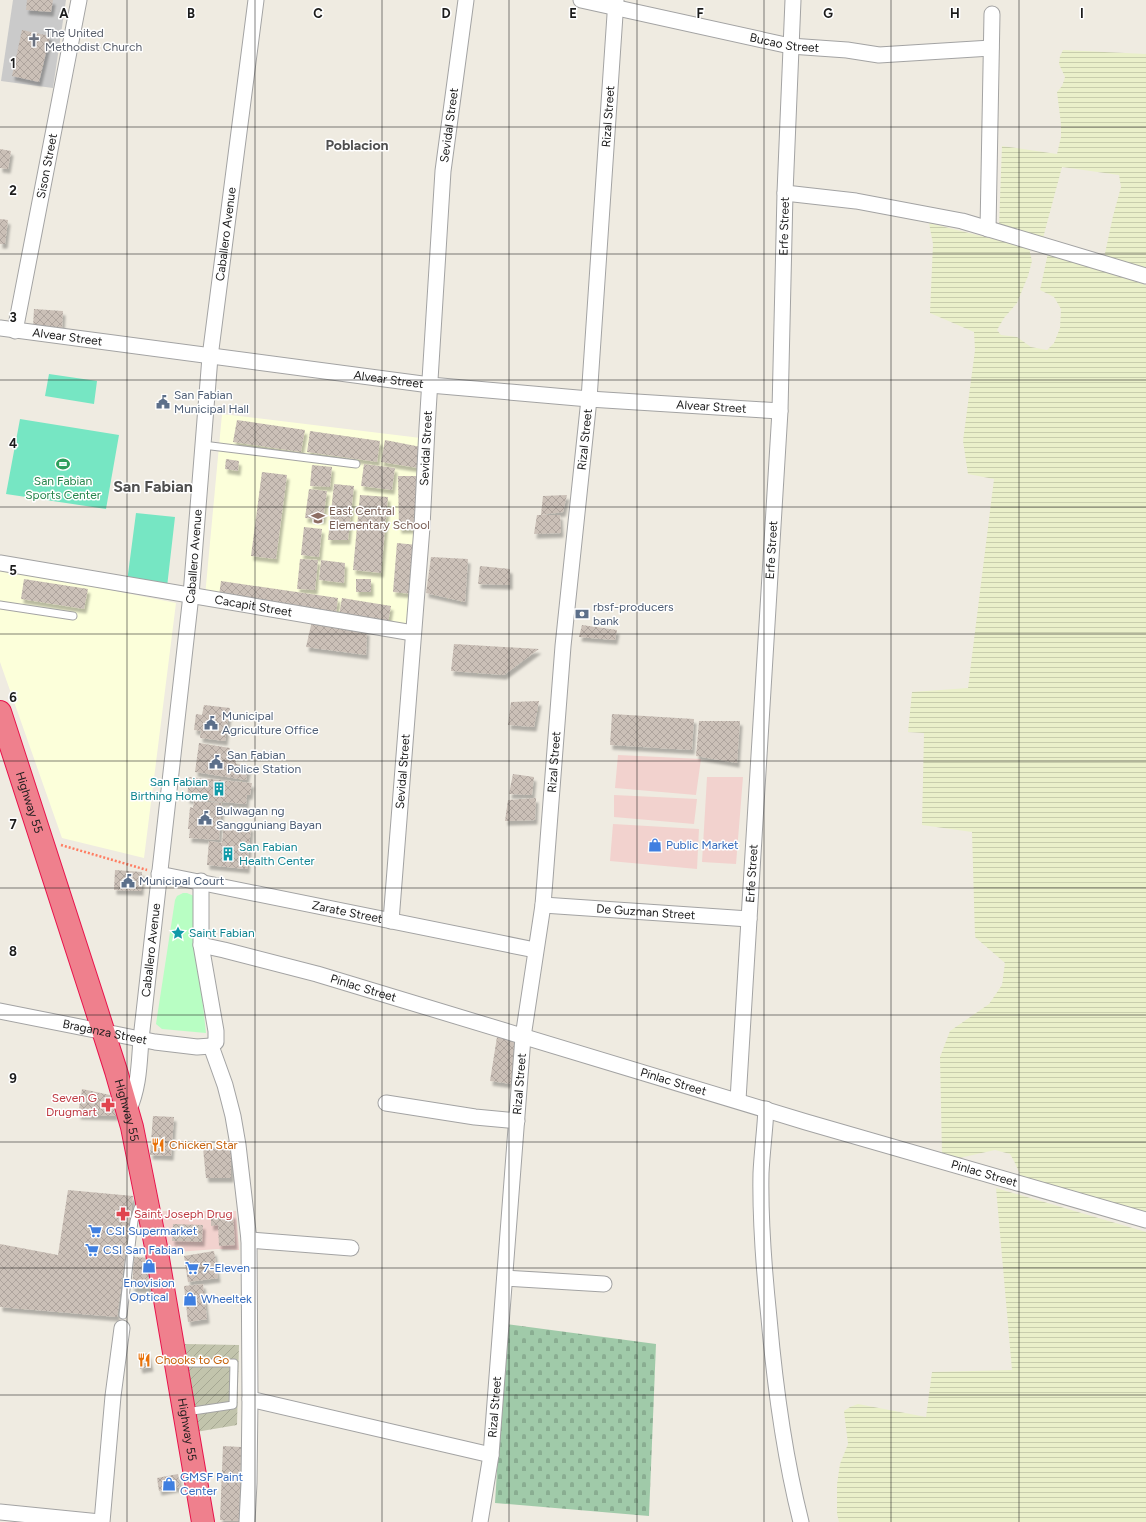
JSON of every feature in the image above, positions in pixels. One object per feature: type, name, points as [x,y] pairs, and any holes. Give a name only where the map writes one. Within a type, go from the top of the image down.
[{"type":"highway","name":"Highway 55","points":[[0,712],[42,839],[128,1112],[147,1202],[203,1522]]},
{"type":"street","name":"Sison Street","points":[[15,331],[79,0]]},
{"type":"street","name":"Caballero Avenue","points":[[128,1112],[136,1091],[139,1073],[141,1039],[191,595],[210,357],[256,0]]},
{"type":"street","name":"Sevidal Street","points":[[391,921],[422,527],[443,171],[466,0]]},
{"type":"street","name":"Bucao Street","points":[[581,0],[616,4],[790,46],[879,54],[991,48]]},
{"type":"street","name":"Erfe Street","points":[[738,1100],[780,411],[785,193],[793,0]]},
{"type":"street","name":"Rizal Street","points":[[480,1522],[490,1455],[523,1037],[543,905],[562,646],[589,399],[616,4]]},
{"type":"street","points":[[988,229],[992,14]]},
{"type":"street","points":[[785,193],[856,201],[920,212],[972,224],[1146,276]]},
{"type":"street","name":"Alvear Street","points":[[0,328],[430,385],[589,399],[780,411]]},
{"type":"street","name":"Cacapit Street","points":[[0,563],[413,633]]},
{"type":"street","name":"Zarate Street","points":[[159,874],[201,881],[535,950]]},
{"type":"street","points":[[201,881],[201,945],[216,1031],[216,1042],[211,1046],[225,1085],[233,1116],[238,1145],[249,1240],[250,1399],[247,1522]]},
{"type":"street","name":"De Guzman Street","points":[[543,905],[749,919]]},
{"type":"street","name":"Pinlac Street","points":[[201,945],[317,974],[523,1037],[1146,1220]]},
{"type":"street","name":"Braganza Street","points":[[0,1011],[141,1039],[197,1047],[211,1046]]},
{"type":"street","points":[[386,1103],[475,1117],[517,1121]]},
{"type":"street","points":[[766,1109],[761,1172],[764,1270],[776,1393],[782,1432],[801,1522]]},
{"type":"street","points":[[249,1240],[351,1248]]},
{"type":"street","points":[[504,1278],[604,1284]]},
{"type":"street","points":[[0,1512],[101,1522],[113,1396],[122,1322]]},
{"type":"street","points":[[250,1399],[490,1455]]},
{"type":"lane","points":[[203,445],[356,464]]},
{"type":"lane","points":[[0,605],[73,616]]},
{"type":"lane","points":[[122,1322],[134,1221],[138,1208],[147,1202]]},
{"type":"lane","points":[[176,1363],[234,1363],[233,1405],[184,1412]]},
{"type":"path","points":[[42,839],[159,874]]},
{"type":"shaded area","name":"The United Methodist Church","points":[[13,0],[66,0],[53,88],[1,81]]},
{"type":"shaded area","points":[[1063,50],[1146,54],[1146,270],[1104,258],[1121,187],[1119,175],[1062,167],[1043,238],[999,226],[1002,146],[1057,154],[1061,137],[1061,124],[1057,92],[1062,86],[1065,77],[1059,64],[1060,56]]},
{"type":"shaded area","points":[[929,223],[1029,248],[1032,261],[1028,276],[1017,303],[1004,318],[997,330],[1001,335],[1017,337],[1031,347],[1047,350],[1054,343],[1060,328],[1061,309],[1054,297],[1040,290],[1048,253],[1146,285],[1146,1213],[1021,1177],[1010,1154],[995,1150],[959,1158],[942,1155],[940,1057],[950,1031],[989,1004],[1002,985],[1005,963],[975,937],[972,832],[922,825],[924,733],[908,732],[912,692],[968,688],[994,479],[968,474],[963,441],[975,350],[974,332],[930,313],[933,244]]},
{"type":"shaded area","name":"East Central Elementary School","points":[[222,414],[429,439],[417,629],[205,596]]},
{"type":"shaded area","points":[[0,568],[176,603],[144,858],[62,838],[0,662]]},
{"type":"shaded area","points":[[618,755],[701,759],[696,795],[615,788]]},
{"type":"shaded area","name":"Public Market","points":[[707,777],[743,777],[736,864],[702,862]]},
{"type":"shaded area","name":"Public Market","points":[[614,795],[697,799],[694,824],[614,817]]},
{"type":"shaded area","name":"Public Market","points":[[613,824],[699,829],[697,869],[610,861]]},
{"type":"shaded area","points":[[996,1188],[1146,1232],[1146,1522],[839,1522],[837,1514],[837,1484],[840,1464],[848,1444],[844,1411],[858,1404],[926,1417],[932,1372],[1012,1370]]},
{"type":"shaded area","points":[[159,1211],[236,1211],[239,1250],[217,1249],[163,1253]]},
{"type":"shaded area","points":[[185,1344],[239,1345],[237,1425],[196,1432]]},
{"type":"green space","points":[[49,374],[97,381],[94,404],[45,396]]},
{"type":"green space","name":"San Fabian Sports Center","points":[[20,419],[119,435],[106,509],[6,494]]},
{"type":"green space","points":[[136,513],[175,517],[167,587],[127,582]]},
{"type":"green space","points":[[183,893],[194,896],[196,941],[206,1033],[162,1029],[156,1024],[175,900],[177,896]]},
{"type":"green space","points":[[506,1324],[656,1344],[649,1516],[495,1503]]},
{"type":"building","points":[[27,0],[53,0],[51,12],[26,10]]},
{"type":"building","points":[[22,30],[50,36],[39,82],[12,76]]},
{"type":"building","points":[[0,149],[11,151],[8,169],[0,168]]},
{"type":"building","points":[[0,219],[8,220],[5,244],[0,244]]},
{"type":"building","points":[[34,309],[63,311],[62,329],[33,327]]},
{"type":"building","points":[[237,420],[305,430],[301,452],[233,442]]},
{"type":"building","points":[[310,431],[380,441],[377,462],[307,452]]},
{"type":"building","points":[[385,440],[421,447],[418,468],[381,462]]},
{"type":"building","points":[[226,459],[239,461],[238,471],[225,469]]},
{"type":"building","points":[[364,464],[395,468],[392,490],[361,486]]},
{"type":"building","points":[[312,465],[332,467],[330,487],[310,486]]},
{"type":"building","points":[[262,472],[287,475],[276,559],[251,556]]},
{"type":"building","points":[[398,476],[419,476],[420,529],[399,529]]},
{"type":"building","points":[[334,484],[354,486],[348,540],[328,540]]},
{"type":"building","points":[[309,489],[327,491],[323,520],[305,518]]},
{"type":"building","points":[[360,495],[388,497],[381,573],[353,570]]},
{"type":"building","points":[[567,495],[563,512],[541,515],[543,496]]},
{"type":"building","points":[[537,515],[560,515],[561,533],[534,534]]},
{"type":"building","points":[[304,527],[322,529],[319,557],[301,555]]},
{"type":"building","points":[[397,543],[417,545],[412,594],[393,592]]},
{"type":"building","points":[[431,557],[468,559],[465,602],[426,593]]},
{"type":"building","points":[[300,559],[318,560],[315,590],[297,589]]},
{"type":"building","points":[[321,560],[345,563],[344,583],[319,580]]},
{"type":"building","points":[[480,566],[510,569],[510,585],[478,584]]},
{"type":"building","points":[[24,579],[88,589],[84,609],[21,599]]},
{"type":"building","points":[[356,579],[371,579],[371,592],[356,592]]},
{"type":"building","points":[[221,581],[338,598],[336,614],[219,596]]},
{"type":"building","points":[[342,598],[391,606],[388,623],[339,615]]},
{"type":"building","points":[[312,621],[367,631],[366,655],[306,647]]},
{"type":"building","points":[[582,625],[617,630],[615,640],[579,637]]},
{"type":"building","points":[[454,644],[539,649],[504,675],[451,671]]},
{"type":"building","points":[[539,701],[534,727],[508,725],[511,702]]},
{"type":"building","name":"Municipal Agriculture Office","points":[[204,705],[230,708],[225,741],[200,738],[201,731],[194,730],[196,714],[202,715]]},
{"type":"building","points":[[612,714],[694,719],[692,750],[610,745]]},
{"type":"building","points":[[699,721],[740,721],[737,763],[696,756]]},
{"type":"building","name":"San Fabian Police Station","points":[[199,743],[230,748],[228,759],[236,760],[236,764],[249,766],[246,780],[195,772]]},
{"type":"building","points":[[513,774],[534,777],[532,795],[509,794]]},
{"type":"building","name":"San Fabian Birthing Home","points":[[189,777],[252,783],[250,795],[247,795],[246,804],[187,799]]},
{"type":"building","points":[[536,798],[535,820],[505,821],[508,800]]},
{"type":"building","name":"Bulwagan ng Sangguniang Bayan","points":[[194,801],[222,803],[219,840],[189,838],[190,829],[188,829],[190,807],[193,808]]},
{"type":"building","name":"San Fabian Health Center","points":[[224,824],[251,827],[247,869],[207,865],[209,841],[222,843]]},
{"type":"building","name":"Municipal Court","points":[[115,870],[142,872],[141,891],[114,890]]},
{"type":"building","points":[[497,1037],[519,1040],[512,1084],[490,1081]]},
{"type":"building","points":[[82,1089],[110,1095],[116,1116],[78,1115]]},
{"type":"building","points":[[153,1116],[174,1117],[171,1156],[150,1155]]},
{"type":"building","points":[[231,1146],[231,1178],[206,1178],[203,1148]]},
{"type":"building","name":"CSI San Fabian","points":[[68,1190],[133,1196],[117,1317],[0,1307],[0,1244],[58,1255]]},
{"type":"building","points":[[233,1214],[235,1245],[219,1246],[218,1225],[211,1226],[211,1215]]},
{"type":"building","points":[[173,1224],[203,1225],[202,1242],[172,1241]]},
{"type":"building","points":[[214,1251],[218,1278],[188,1282],[184,1256]]},
{"type":"building","points":[[134,1257],[151,1258],[153,1289],[132,1288]]},
{"type":"building","points":[[203,1284],[207,1319],[188,1322],[184,1286]]},
{"type":"building","points":[[148,1353],[151,1367],[140,1369],[138,1355]]},
{"type":"building","points":[[223,1446],[241,1447],[239,1521],[220,1520]]},
{"type":"building","points":[[178,1474],[180,1487],[159,1491],[157,1478]]},
{"type":"place","name":"The United Methodist Church","points":[[34,40]]},
{"type":"place","name":"San Fabian Municipal Hall","points":[[163,402]]},
{"type":"place","name":"San Fabian Sports Center","points":[[63,464]]},
{"type":"place","name":"East Central Elementary School","points":[[318,518]]},
{"type":"place","name":"rbsf-producers bank","points":[[582,614]]},
{"type":"place","name":"Municipal Agriculture Office","points":[[211,723]]},
{"type":"place","name":"San Fabian Police Station","points":[[216,762]]},
{"type":"place","name":"San Fabian Birthing Home","points":[[219,789]]},
{"type":"place","name":"Bulwagan ng Sangguniang Bayan","points":[[205,818]]},
{"type":"place","name":"Public Market","points":[[655,845]]},
{"type":"place","name":"San Fabian Health Center","points":[[228,854]]},
{"type":"place","name":"Municipal Court","points":[[128,881]]},
{"type":"place","name":"Saint Fabian","points":[[178,933]]},
{"type":"place","name":"Seven G Drugmart","points":[[108,1105]]},
{"type":"place","name":"Chicken Star","points":[[158,1145]]},
{"type":"place","name":"Saint Joseph Drug","points":[[123,1214]]},
{"type":"place","name":"CSI Supermarket","points":[[95,1231]]},
{"type":"place","name":"CSI San Fabian","points":[[92,1250]]},
{"type":"place","name":"Enovision Optical","points":[[149,1266]]},
{"type":"place","name":"7-Eleven","points":[[192,1268]]},
{"type":"place","name":"Wheeltek","points":[[190,1299]]},
{"type":"place","name":"Chooks to Go","points":[[144,1360]]},
{"type":"place","name":"GMSF Paint Center","points":[[169,1484]]},
{"type":"district","name":"Poblacion","points":[[357,145]]},
{"type":"district","name":"San Fabian","points":[[153,486]]}]
